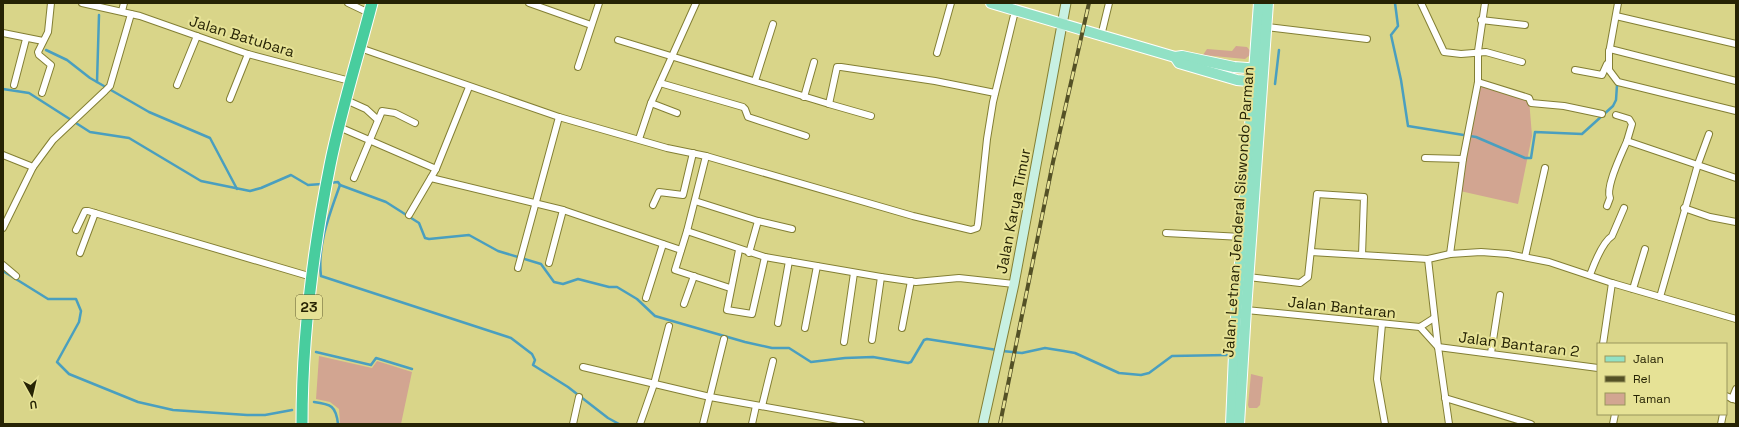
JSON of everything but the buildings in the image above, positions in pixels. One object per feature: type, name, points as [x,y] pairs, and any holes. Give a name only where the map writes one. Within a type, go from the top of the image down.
[{"type":"highway","name":"23","points":[[302,424],[306,348],[316,235],[350,81],[371,8]]},
{"type":"main road","points":[[991,3],[1175,57],[1182,56],[1234,67],[1258,69]]},
{"type":"main road","name":"Jalan Letnan Jenderal Siswondo Parman","points":[[1235,422],[1235,331],[1242,237],[1258,69],[1259,3]]},
{"type":"main road","name":"Jalan Letnan Jenderal Siswondo Parman","points":[[1258,69],[1267,27],[1268,3]]},
{"type":"main road","points":[[1175,57],[1179,63],[1237,80],[1257,82]]},
{"type":"main road","name":"Jalan Letnan Jenderal Siswondo Parman","points":[[1235,422],[1246,310],[1257,82]]},
{"type":"street","points":[[42,93],[51,67],[50,62],[38,54],[48,32],[51,3]]},
{"type":"street","name":"Jalan Batubara","points":[[82,3],[122,11],[248,54],[350,81]]},
{"type":"street","points":[[122,11],[124,3]]},
{"type":"street","points":[[348,3],[371,8]]},
{"type":"street","points":[[529,3],[591,25]]},
{"type":"street","points":[[578,67],[599,3]]},
{"type":"street","points":[[639,139],[651,103],[696,3]]},
{"type":"street","points":[[936,53],[951,3]]},
{"type":"street","name":"Jalan Karya Timur","points":[[983,424],[1014,284],[1066,3]]},
{"type":"street","points":[[1101,36],[1109,3]]},
{"type":"street","points":[[1420,3],[1444,52],[1461,54],[1478,51],[1486,52],[1522,62]]},
{"type":"street","points":[[1450,254],[1463,159],[1469,136],[1478,82],[1478,51],[1485,3]]},
{"type":"street","points":[[1575,70],[1602,75],[1605,72],[1618,3]]},
{"type":"street","points":[[360,48],[559,118],[667,148],[706,156],[913,216],[951,226],[974,229],[978,224],[986,140],[995,93],[1015,11]]},
{"type":"street","points":[[3,228],[33,167],[53,140],[110,86],[132,14]]},
{"type":"street","points":[[1616,16],[1736,44]]},
{"type":"street","points":[[1482,20],[1525,25]]},
{"type":"street","points":[[755,81],[773,24]]},
{"type":"street","points":[[1267,27],[1367,39]]},
{"type":"street","points":[[3,33],[26,39],[43,41]]},
{"type":"street","points":[[177,85],[197,36]]},
{"type":"street","points":[[14,85],[26,39]]},
{"type":"street","points":[[618,40],[871,116]]},
{"type":"street","points":[[1609,50],[1736,81]]},
{"type":"street","points":[[1609,50],[1609,70],[1618,82],[1736,111]]},
{"type":"street","points":[[230,99],[248,54]]},
{"type":"street","points":[[804,97],[814,62]]},
{"type":"street","points":[[829,104],[837,67],[935,81],[995,93]]},
{"type":"street","points":[[1478,82],[1530,98],[1531,103],[1564,106],[1602,114]]},
{"type":"street","points":[[660,83],[743,107],[747,116],[806,136]]},
{"type":"street","points":[[409,215],[436,169],[469,87]]},
{"type":"street","points":[[346,100],[366,109],[378,120]]},
{"type":"street","points":[[651,103],[677,113]]},
{"type":"street","points":[[354,178],[382,111],[385,110],[415,123]]},
{"type":"street","points":[[1607,206],[1610,198],[1609,194],[1611,181],[1627,142],[1632,124],[1629,119],[1616,115]]},
{"type":"street","points":[[518,268],[559,118]]},
{"type":"street","points":[[339,127],[436,169]]},
{"type":"street","points":[[1660,297],[1684,208],[1709,134]]},
{"type":"street","points":[[1627,142],[1698,164],[1736,178]]},
{"type":"street","points":[[653,205],[659,192],[683,195],[693,154]]},
{"type":"street","points":[[3,155],[33,167]]},
{"type":"street","points":[[706,156],[687,231],[675,270],[730,288]]},
{"type":"street","points":[[1425,158],[1463,159]]},
{"type":"street","points":[[1525,257],[1545,168]]},
{"type":"street","points":[[431,178],[563,210],[681,250]]},
{"type":"street","points":[[1248,277],[1300,283],[1308,277],[1317,194],[1364,197],[1362,255]]},
{"type":"street","points":[[695,200],[758,221],[792,229]]},
{"type":"street","points":[[1590,275],[1598,255],[1609,238],[1612,236],[1624,208]]},
{"type":"street","points":[[1684,208],[1710,217],[1736,222]]},
{"type":"street","points":[[549,262],[563,210]]},
{"type":"street","points":[[76,230],[85,211],[312,277]]},
{"type":"street","points":[[80,252],[95,213]]},
{"type":"street","points":[[749,253],[758,221]]},
{"type":"street","points":[[687,231],[749,253],[854,273],[924,282],[959,278],[1014,284]]},
{"type":"street","points":[[1166,233],[1242,237]]},
{"type":"street","points":[[646,298],[663,244]]},
{"type":"street","points":[[1633,289],[1645,249]]},
{"type":"street","points":[[739,250],[726,309],[752,314],[765,257]]},
{"type":"street","points":[[1311,252],[1428,259],[1450,254],[1491,252],[1525,257],[1736,319]]},
{"type":"street","points":[[1428,259],[1434,318],[1449,424]]},
{"type":"street","points":[[778,323],[789,261]]},
{"type":"street","points":[[3,265],[16,276]]},
{"type":"street","points":[[805,328],[817,266]]},
{"type":"street","points":[[844,342],[854,273]]},
{"type":"street","points":[[684,304],[694,276]]},
{"type":"street","points":[[872,340],[881,277]]},
{"type":"street","points":[[902,328],[911,281]]},
{"type":"street","points":[[1603,343],[1612,283]]},
{"type":"street","points":[[1491,353],[1500,295]]},
{"type":"street","name":"Jalan Bantaran","points":[[1246,310],[1420,327]]},
{"type":"street","points":[[1434,318],[1420,327],[1438,347]]},
{"type":"street","points":[[1382,324],[1377,378],[1385,424]]},
{"type":"street","points":[[640,424],[654,384],[669,326]]},
{"type":"street","points":[[703,424],[724,339]]},
{"type":"street","name":"Jalan Bantaran 2","points":[[1438,347],[1597,368]]},
{"type":"street","points":[[752,424],[759,406],[772,361]]},
{"type":"street","points":[[583,367],[710,397],[861,424]]},
{"type":"street","points":[[1729,398],[1736,389]]},
{"type":"street","points":[[574,424],[579,397]]},
{"type":"street","points":[[1445,398],[1531,424]]},
{"type":"green space","points":[[1236,46],[1247,47],[1251,52],[1250,55],[1245,59],[1203,55],[1207,49],[1232,51]]},
{"type":"green space","points":[[1480,85],[1529,99],[1532,136],[1518,204],[1460,191]]},
{"type":"green space","points":[[319,356],[372,368],[377,361],[412,372],[401,424],[340,424],[339,409],[330,402],[316,399]]},
{"type":"green space","points":[[1251,374],[1263,377],[1260,405],[1257,408],[1249,408],[1248,405]]},
{"type":"waterway","points":[[1395,3],[1398,26],[1391,35],[1401,80],[1408,126],[1476,137],[1525,158],[1531,158],[1535,132],[1582,134],[1613,106],[1616,100],[1617,85],[1620,85]]},
{"type":"waterway","points":[[97,82],[99,15]]},
{"type":"waterway","points":[[46,50],[67,60],[90,78],[149,112],[210,138],[237,189]]},
{"type":"waterway","points":[[1275,84],[1279,50]]},
{"type":"waterway","points":[[3,89],[29,93],[90,132],[129,138],[201,181],[250,191],[261,188],[291,175],[308,185],[322,184]]},
{"type":"waterway","points":[[329,183],[338,182],[340,185],[386,202],[419,223],[425,238],[429,239],[469,235],[498,251],[541,264],[554,282],[563,284],[578,279],[609,287],[617,287],[637,299],[655,316],[745,342],[772,348],[789,348],[811,362],[845,358],[873,357],[908,363],[911,362],[924,340],[927,339],[997,350]]},
{"type":"waterway","points":[[340,185],[325,229],[320,264],[321,276],[511,338],[532,354],[535,360],[533,365],[568,387],[608,418],[619,424]]},
{"type":"waterway","points":[[3,271],[48,299],[76,299],[81,311],[79,322],[57,362],[69,374],[138,402],[173,410],[247,415],[265,415],[292,410]]},
{"type":"waterway","points":[[1002,351],[1022,353],[1045,348],[1064,351],[1075,353],[1119,373],[1141,375],[1149,373],[1172,356],[1227,355]]},
{"type":"waterway","points":[[316,352],[371,365],[376,358],[412,369]]},
{"type":"waterway","points":[[314,402],[332,407],[336,413],[338,424]]},
{"type":"railway","points":[[1000,424],[1053,162],[1089,3]]}]
